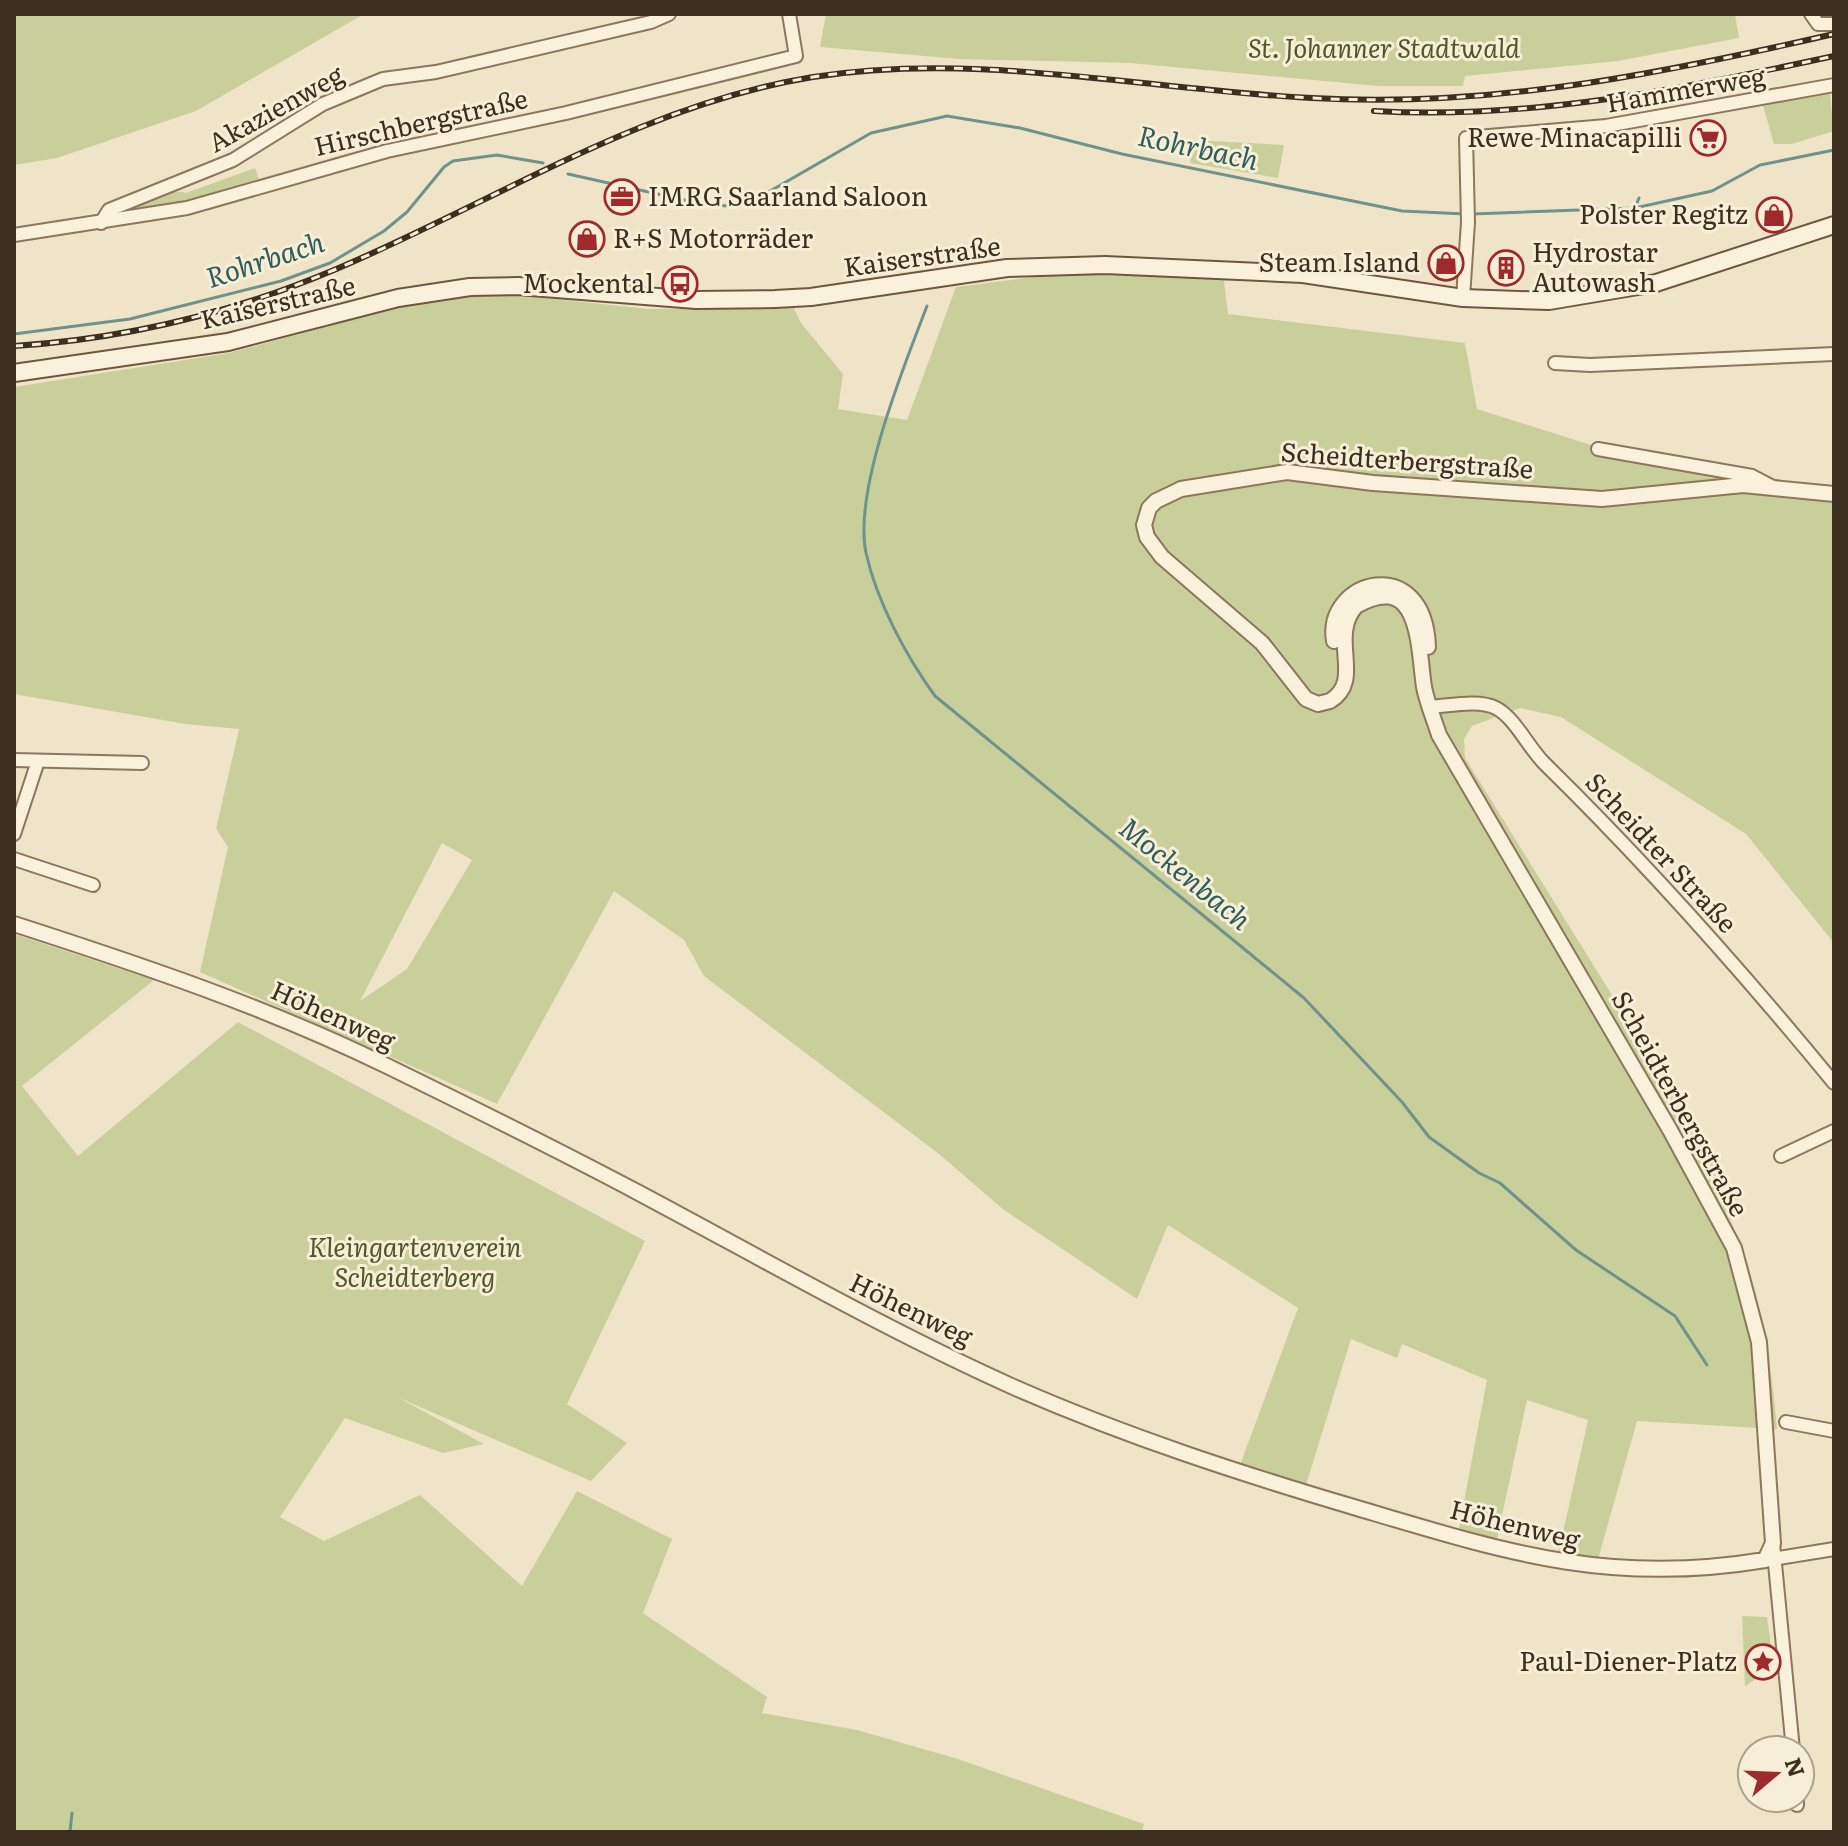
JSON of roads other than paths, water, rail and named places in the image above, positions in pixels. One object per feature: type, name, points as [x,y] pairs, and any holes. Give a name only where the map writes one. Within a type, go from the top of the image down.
[{"type":"main road","name":"Kaiserstraße","points":[[14,373],[228,342],[398,298],[470,287],[518,286],[696,300],[793,298],[1007,268],[1105,265],[1303,274],[1463,298],[1549,301],[1636,287],[1834,225]]},
{"type":"street","name":"Akazienweg","points":[[101,223],[109,210],[118,205],[149,196],[233,160],[323,104],[383,79],[436,72],[651,22],[669,14]]},
{"type":"street","name":"Hirschbergstraße","points":[[14,235],[187,208],[373,155],[566,113],[796,56],[789,14]]},
{"type":"street","points":[[1815,19],[1834,24]]},
{"type":"street","name":"Hammerweg","points":[[1463,298],[1468,222],[1466,138],[1606,126],[1834,85]]},
{"type":"street","points":[[1555,363],[1590,365],[1834,354]]},
{"type":"street","name":"Scheidterbergstraße","points":[[1598,449],[1752,476],[1780,491]]},
{"type":"street","name":"Scheidterbergstraße","points":[[1770,1560],[1773,1543],[1759,1342],[1734,1248],[1670,1130],[1453,763],[1429,707],[1414,616],[1393,599],[1365,600],[1346,619],[1342,637],[1347,675],[1344,687],[1336,697],[1324,703],[1313,702],[1299,692],[1270,650],[1171,566],[1152,545],[1144,525],[1149,508],[1167,494],[1287,472],[1373,483],[1602,499],[1743,485],[1834,494]]},
{"type":"street","name":"Scheidter Straße","points":[[1429,707],[1485,705],[1496,708],[1508,718],[1539,758],[1622,840],[1741,969],[1834,1083]]},
{"type":"street","points":[[14,760],[142,763]]},
{"type":"street","points":[[14,834],[38,761]]},
{"type":"street","points":[[14,859],[93,885]]},
{"type":"street","name":"Höhenweg","points":[[14,924],[247,1003],[381,1063],[639,1193],[867,1318],[1020,1389],[1179,1452],[1371,1512],[1553,1562],[1662,1572],[1770,1560],[1834,1549]]},
{"type":"street","points":[[1781,1156],[1834,1131]]},
{"type":"street","points":[[1786,1422],[1834,1431]]},
{"type":"street","points":[[1770,1560],[1791,1734]]},
{"type":"waterway","name":"Rohrbach","points":[[568,174],[707,205],[731,206],[760,197],[871,133],[947,116],[1020,128],[1122,154],[1402,211],[1465,214]]},
{"type":"waterway","name":"Rohrbach","points":[[1472,214],[1635,208],[1712,191],[1760,165],[1834,150]]},
{"type":"waterway","name":"Rohrbach","points":[[14,334],[130,319],[281,281],[330,263],[384,231],[407,212],[444,167],[453,161],[497,155],[543,163]]},
{"type":"waterway","points":[[1635,208],[1639,198]]},
{"type":"waterway","name":"Mockenbach","points":[[927,306],[883,429],[867,497],[864,527],[866,553],[885,609],[903,646],[935,696],[1304,998],[1402,1102],[1429,1137],[1479,1173],[1500,1183],[1576,1250],[1675,1316],[1707,1365]]},
{"type":"waterway","points":[[70,1832],[72,1813]]},
{"type":"railway","points":[[14,346],[137,330],[256,299],[393,244],[627,133],[749,91],[813,77],[875,70],[1000,70],[1312,98],[1445,98],[1575,85],[1834,34]]},
{"type":"railway","points":[[1374,111],[1433,113],[1548,106],[1663,90],[1834,56]]},
{"type":"place","name":"Rewe Minacapilli","points":[[1708,138]]},
{"type":"place","name":"IMRG Saarland Saloon","points":[[622,197]]},
{"type":"place","name":"Polster Regitz","points":[[1774,215]]},
{"type":"place","name":"R+S Motorräder","points":[[587,239]]},
{"type":"place","name":"Steam Island","points":[[1446,263]]},
{"type":"place","name":"Hydrostar Autowash","points":[[1506,268]]},
{"type":"place","name":"Mockental","points":[[680,284]]},
{"type":"place","name":"Paul-Diener-Platz","points":[[1763,1662]]},
{"type":"park label","name":"St. Johanner Stadtwald","points":[[1384,49]]},
{"type":"park label","name":"Kleingartenverein Scheidterberg","points":[[415,1263]]}]
